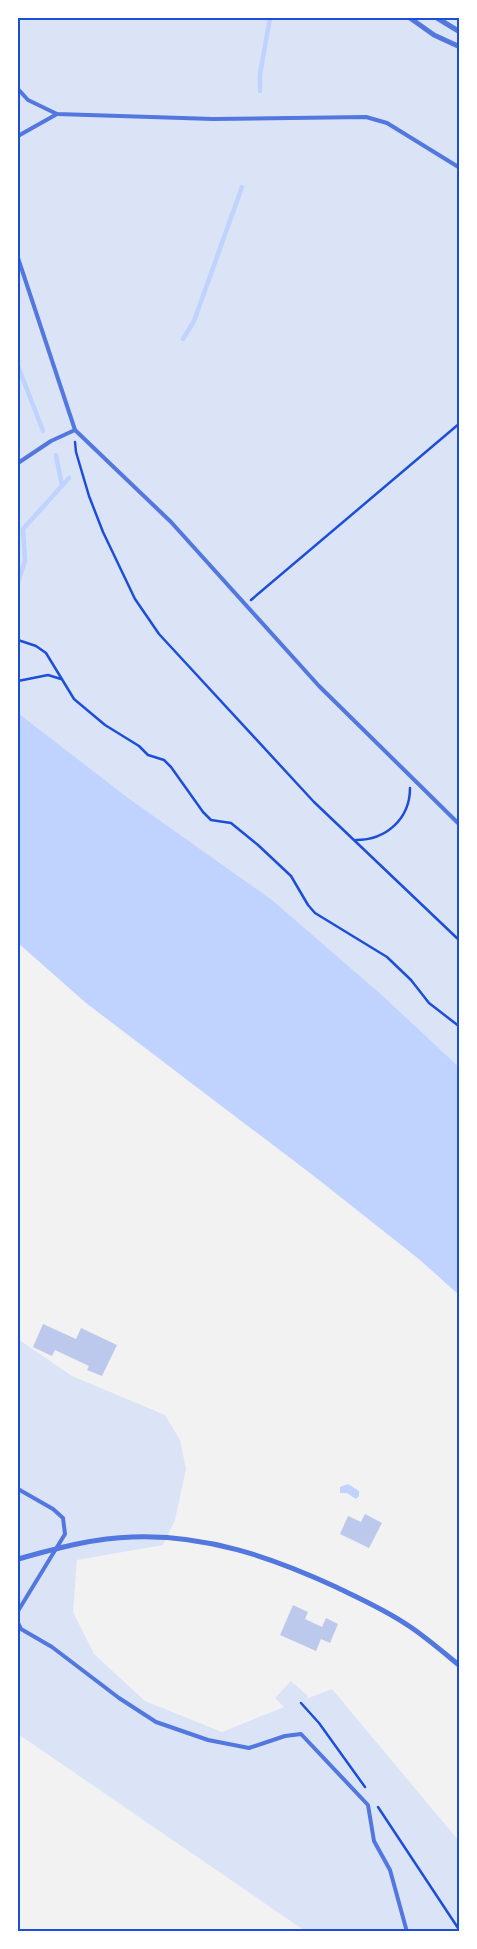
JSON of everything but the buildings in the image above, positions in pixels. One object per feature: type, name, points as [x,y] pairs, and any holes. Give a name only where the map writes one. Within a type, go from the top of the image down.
[{"type":"street","points":[[410,18],[434,35],[460,48]]},
{"type":"street","points":[[437,18],[460,32]]},
{"type":"street","points":[[18,1559],[56,1548],[107,1539],[152,1537],[200,1541],[244,1550],[316,1578],[386,1612],[431,1642],[460,1666]]},
{"type":"lane","points":[[18,89],[28,100],[57,114],[213,119],[366,117],[387,123],[460,168]]},
{"type":"lane","points":[[18,136],[57,114]]},
{"type":"lane","points":[[18,258],[74,430],[172,522],[319,686],[408,776],[460,825]]},
{"type":"lane","points":[[18,463],[51,441],[74,430]]},
{"type":"lane","points":[[18,1489],[53,1509],[62,1518],[65,1534],[18,1611]]},
{"type":"lane","points":[[18,1623],[21,1629],[52,1647],[119,1698],[156,1722],[208,1740],[249,1748],[285,1736],[302,1734],[368,1805],[374,1841],[390,1870],[407,1932]]},
{"type":"path","points":[[246,605],[460,424]]},
{"type":"path","points":[[74,430],[76,452],[103,532],[126,582],[147,619],[179,658],[314,802],[460,941]]},
{"type":"path","points":[[18,640],[36,646],[46,653],[74,699],[105,726],[139,746],[148,755],[164,760],[211,820],[231,824],[258,845],[291,876],[308,905],[316,913],[387,958],[411,980],[429,1003],[460,1028]]},
{"type":"path","points":[[18,681],[48,675],[61,679]]},
{"type":"path","points":[[354,840],[382,835],[397,823],[409,801],[408,776]]},
{"type":"path","points":[[301,1703],[319,1723],[367,1791]]},
{"type":"path","points":[[373,1799],[460,1931]]},
{"type":"shaded area","points":[[18,18],[459,18],[459,1067],[384,997],[18,713]]},
{"type":"shaded area","points":[[18,1339],[72,1376],[165,1415],[180,1440],[186,1469],[175,1520],[163,1545],[77,1560],[73,1612],[94,1654],[145,1701],[222,1732],[284,1707],[275,1698],[291,1681],[308,1696],[306,1699],[332,1689],[459,1841],[459,1931],[305,1931],[18,1734]]},
{"type":"water","points":[[18,713],[128,798],[272,900],[384,997],[459,1067],[459,1295],[420,1260],[319,1180],[86,1003],[18,943]]},
{"type":"water","points":[[348,1484],[359,1491],[359,1496],[356,1499],[347,1493],[340,1493],[340,1487]]},
{"type":"waterway","points":[[260,91],[260,74],[270,18]]},
{"type":"waterway","points":[[183,339],[194,321],[242,187]]},
{"type":"waterway","points":[[18,366],[43,431]]},
{"type":"waterway","points":[[56,455],[62,486]]},
{"type":"waterway","points":[[18,582],[25,561],[23,529],[69,478]]}]
